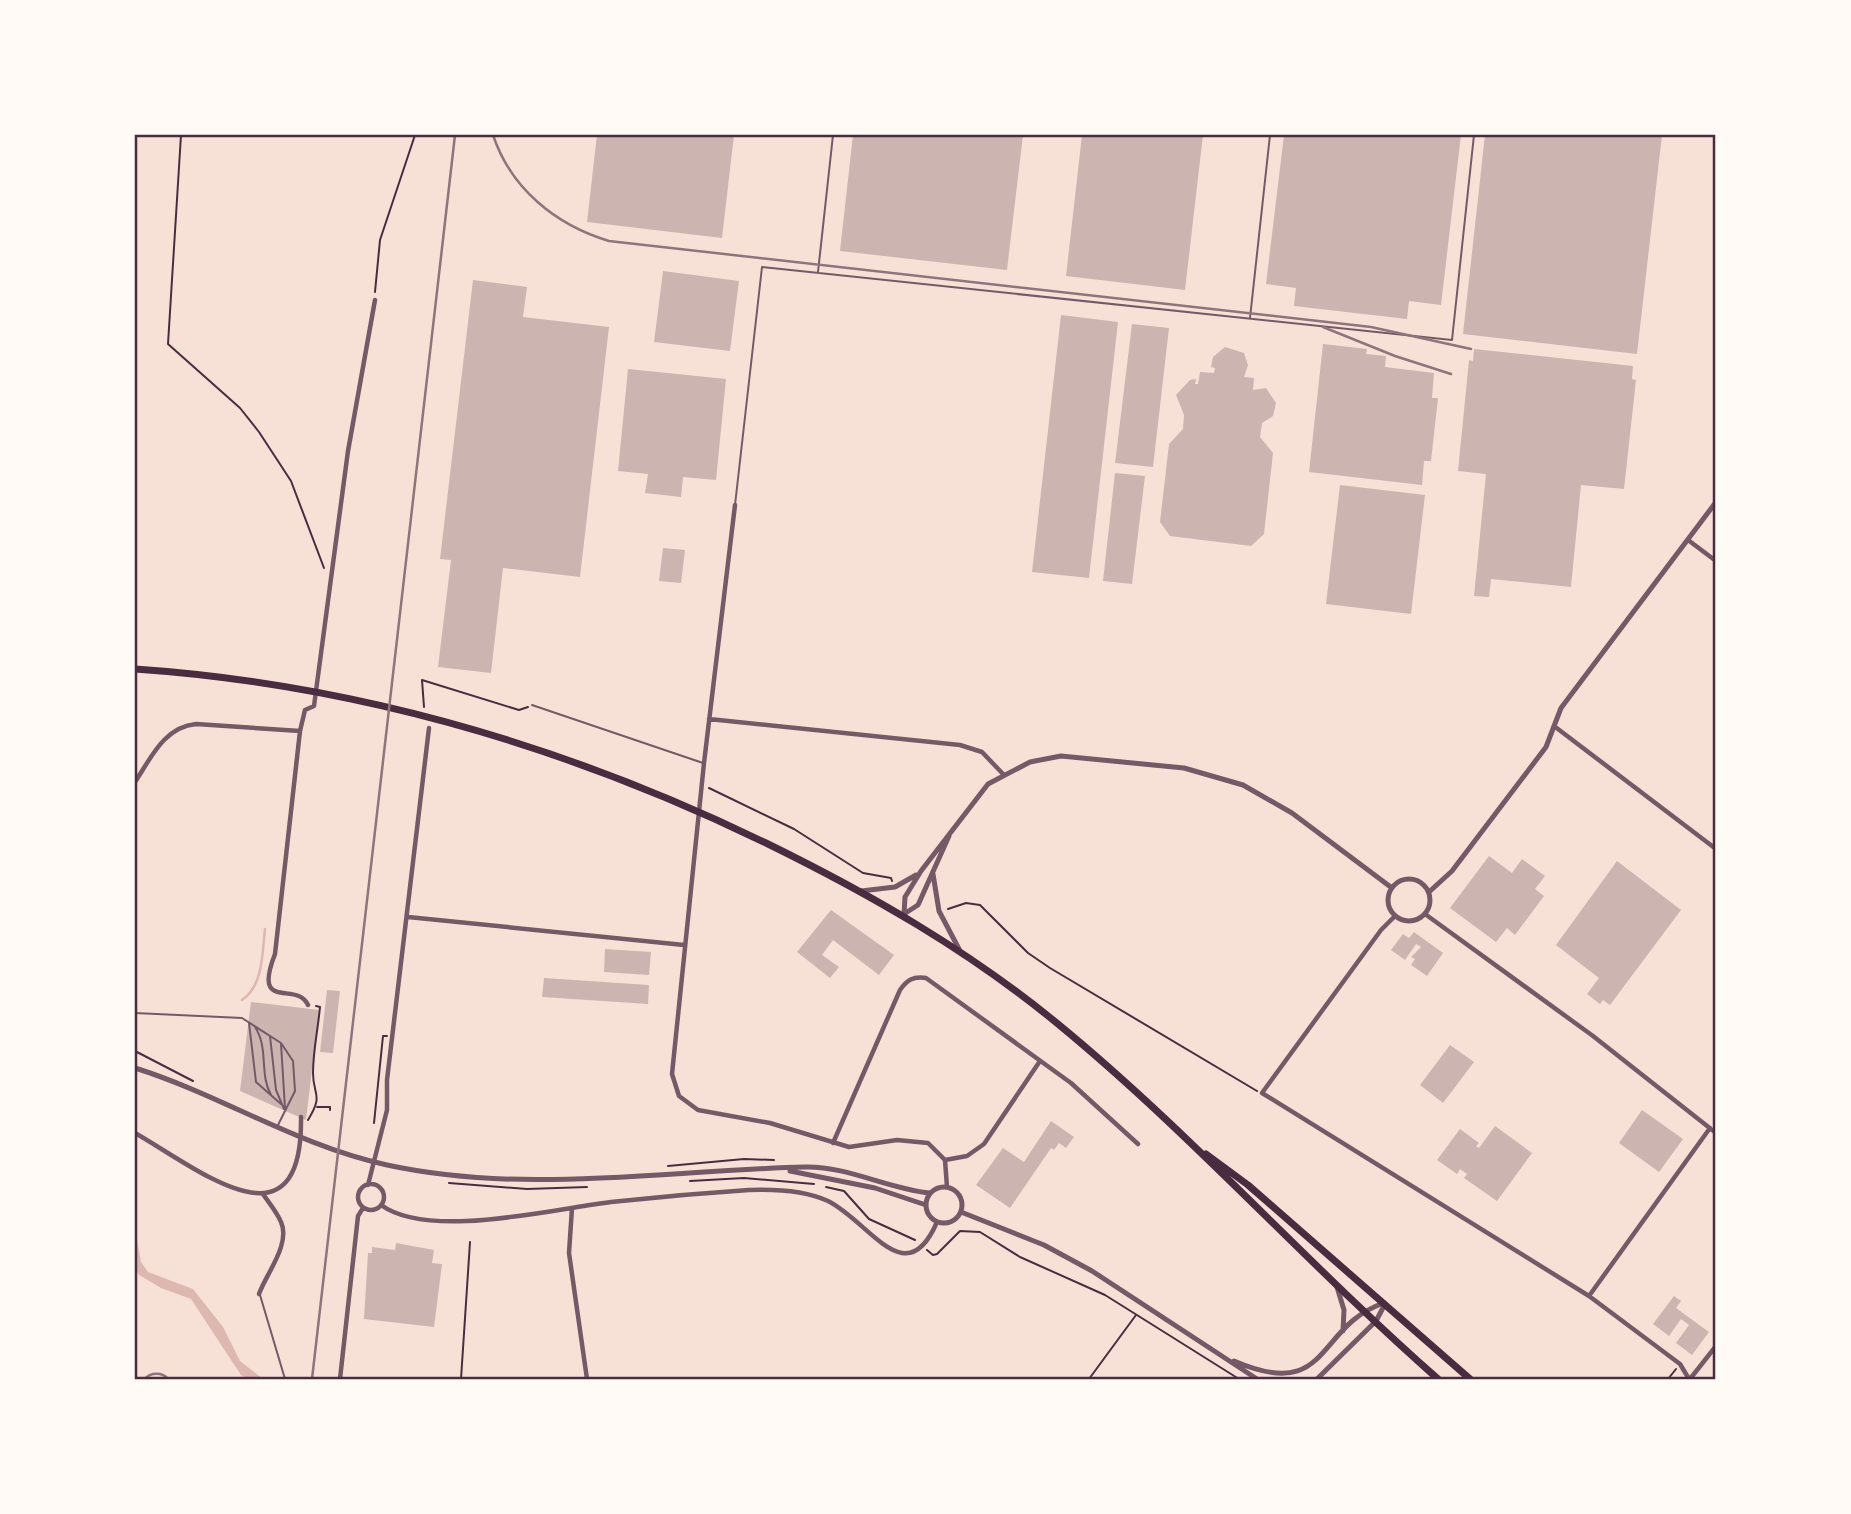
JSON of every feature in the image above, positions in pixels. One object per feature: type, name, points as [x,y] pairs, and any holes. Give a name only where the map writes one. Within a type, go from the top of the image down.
[{"type":"main road","points":[[135,669],[262,683],[448,722],[560,756],[722,820],[861,891],[904,914],[959,949],[1070,1034],[1197,1147],[1248,1185],[1470,1379]]},
{"type":"main road","points":[[1197,1147],[1243,1197],[1438,1379]]},
{"type":"street","points":[[308,1005],[301,997],[276,994],[268,979],[275,954],[300,732],[305,710],[314,706],[348,451],[375,300]]},
{"type":"street","points":[[1429,892],[1452,871],[1546,747],[1561,708],[1716,502]]},
{"type":"street","points":[[736,506],[704,763],[672,1074],[679,1096],[698,1110],[770,1123],[849,1147],[897,1140],[919,1141],[936,1149],[945,1160],[947,1187]]},
{"type":"street","points":[[1688,540],[1716,561]]},
{"type":"street","points":[[709,719],[960,745],[982,752],[1003,774]]},
{"type":"street","points":[[135,782],[165,737],[179,728],[196,724],[300,732]]},
{"type":"street","points":[[1554,726],[1716,849]]},
{"type":"street","points":[[363,1208],[358,1195],[368,1185],[387,1110],[387,1080],[429,728]]},
{"type":"street","points":[[904,914],[905,897],[921,871],[974,801],[1003,774],[1030,762],[1061,756],[1162,765],[1210,773],[1256,790],[1392,888]]},
{"type":"street","points":[[904,914],[918,905],[948,836]]},
{"type":"street","points":[[861,891],[895,887],[921,871]]},
{"type":"street","points":[[933,872],[939,911],[959,949]]},
{"type":"street","points":[[1412,879],[1425,886],[1429,892],[1430,904],[1425,914],[1411,922],[1395,916],[1388,899],[1392,888],[1404,880],[1412,879]]},
{"type":"street","points":[[1425,914],[1593,1036],[1716,1133]]},
{"type":"street","points":[[1395,916],[1381,930],[1262,1093],[1589,1296],[1681,1364],[1690,1379],[1716,1346]]},
{"type":"street","points":[[408,917],[684,945]]},
{"type":"street","points":[[833,1143],[900,990],[912,978],[926,978],[1087,1096],[1138,1144]]},
{"type":"street","points":[[945,1160],[967,1156],[984,1144],[1040,1061]]},
{"type":"street","points":[[135,1068],[181,1084],[291,1133],[387,1165],[453,1176],[527,1181],[806,1167],[847,1173],[930,1193],[947,1187]]},
{"type":"street","points":[[135,1133],[232,1190],[263,1194],[278,1188],[292,1173],[299,1151],[300,1118]]},
{"type":"street","points":[[1589,1296],[1710,1128]]},
{"type":"street","points":[[786,1170],[874,1188],[926,1205]]},
{"type":"street","points":[[363,1208],[376,1209],[384,1199],[380,1188],[368,1185]]},
{"type":"street","points":[[930,1193],[926,1205],[928,1213],[937,1222],[953,1221],[961,1212],[960,1196],[947,1187]]},
{"type":"street","points":[[381,1205],[399,1216],[441,1222],[751,1190],[803,1193],[834,1204],[898,1253],[918,1252],[924,1247],[937,1222]]},
{"type":"street","points":[[259,1294],[284,1232],[281,1221],[263,1194]]},
{"type":"street","points":[[340,1379],[358,1216],[363,1208]]},
{"type":"street","points":[[572,1208],[569,1252],[587,1379]]},
{"type":"street","points":[[961,1212],[1044,1245],[1092,1270],[1257,1379]]},
{"type":"street","points":[[1333,1281],[1344,1310],[1343,1331]]},
{"type":"street","points":[[1225,1357],[1263,1371],[1297,1376],[1365,1312],[1384,1303]]},
{"type":"street","points":[[1317,1379],[1376,1321],[1384,1303]]},
{"type":"lane","points":[[818,273],[833,135]]},
{"type":"lane","points":[[1250,319],[1270,135]]},
{"type":"lane","points":[[736,506],[762,267],[1451,340],[1474,135]]},
{"type":"lane","points":[[532,705],[704,763]]},
{"type":"lane","points":[[135,1013],[242,1018],[281,1043],[293,1061],[295,1091],[277,1127]]},
{"type":"lane","points":[[248,1022],[256,1082],[281,1104]]},
{"type":"lane","points":[[255,1026],[261,1035],[266,1086],[272,1097]]},
{"type":"lane","points":[[270,1035],[276,1090],[285,1111]]},
{"type":"lane","points":[[281,1043],[285,1111]]},
{"type":"lane","points":[[259,1294],[285,1379]]},
{"type":"path","points":[[181,135],[168,344],[240,408],[259,432],[291,481],[319,557],[333,577]]},
{"type":"path","points":[[375,300],[380,240],[415,135]]},
{"type":"path","points":[[429,728],[425,719],[422,680],[519,710],[532,705]]},
{"type":"path","points":[[702,784],[794,829],[863,873],[891,878],[895,887]]},
{"type":"path","points":[[939,911],[966,903],[980,905],[1028,953],[1050,968],[1262,1093]]},
{"type":"path","points":[[307,1121],[316,1107],[318,1091],[312,1076],[320,1007]]},
{"type":"path","points":[[375,1119],[374,1124],[383,1036]]},
{"type":"path","points":[[135,1051],[186,1078]]},
{"type":"path","points":[[316,1107],[330,1107],[330,1110],[331,1105]]},
{"type":"path","points":[[666,1166],[744,1159],[777,1160]]},
{"type":"path","points":[[844,1191],[869,1219],[917,1240],[933,1255],[960,1231],[980,1232],[1020,1258],[1075,1280],[1137,1314],[1239,1379]]},
{"type":"path","points":[[461,1379],[470,1242]]},
{"type":"path","points":[[1089,1379],[1137,1314]]},
{"type":"path","points":[[1668,1379],[1681,1364]]},
{"type":"shaded area","points":[[135,1228],[141,1262],[148,1272],[193,1289],[223,1327],[240,1361],[263,1379],[248,1379],[241,1375],[191,1299],[161,1288],[139,1275],[135,1268]]},
{"type":"building","points":[[597,135],[734,135],[722,238],[587,222]]},
{"type":"building","points":[[853,135],[1023,135],[1007,270],[840,251]]},
{"type":"building","points":[[1082,135],[1203,135],[1185,290],[1066,276]]},
{"type":"building","points":[[1284,135],[1461,135],[1441,305],[1409,301],[1407,319],[1294,306],[1296,288],[1266,284]]},
{"type":"building","points":[[1485,135],[1662,135],[1637,354],[1463,334]]},
{"type":"building","points":[[663,271],[739,281],[730,351],[654,342]]},
{"type":"building","points":[[473,280],[527,287],[523,317],[609,327],[580,577],[503,568],[491,673],[438,667],[451,560],[440,559]]},
{"type":"building","points":[[1061,315],[1118,322],[1089,578],[1032,572]]},
{"type":"building","points":[[1132,324],[1169,328],[1153,467],[1115,463]]},
{"type":"building","points":[[1323,344],[1367,349],[1366,354],[1386,356],[1385,367],[1434,373],[1432,398],[1438,398],[1431,461],[1424,461],[1422,485],[1309,472]]},
{"type":"building","points":[[1225,347],[1244,353],[1248,365],[1244,377],[1254,378],[1253,390],[1266,388],[1276,403],[1273,416],[1262,423],[1260,437],[1273,453],[1264,534],[1251,546],[1170,536],[1160,522],[1169,444],[1183,429],[1184,415],[1176,395],[1190,380],[1196,379],[1195,384],[1198,384],[1200,372],[1214,373],[1215,368],[1211,367],[1213,357]]},
{"type":"building","points":[[1474,349],[1633,366],[1632,379],[1636,380],[1624,489],[1581,485],[1571,587],[1491,579],[1489,597],[1474,596],[1486,474],[1458,471],[1469,360],[1473,361]]},
{"type":"building","points":[[628,369],[726,379],[716,480],[683,477],[681,497],[645,493],[648,474],[618,471]]},
{"type":"building","points":[[1115,473],[1145,476],[1132,584],[1103,581]]},
{"type":"building","points":[[1340,485],[1425,495],[1411,614],[1326,604]]},
{"type":"building","points":[[663,548],[685,550],[681,583],[659,581]]},
{"type":"building","points":[[1489,856],[1512,873],[1522,859],[1545,876],[1535,889],[1544,896],[1515,935],[1507,928],[1496,942],[1450,908]]},
{"type":"building","points":[[1617,861],[1681,910],[1610,1005],[1603,1000],[1600,1004],[1587,994],[1599,978],[1556,945]]},
{"type":"building","points":[[831,910],[894,955],[879,975],[833,940],[822,955],[839,967],[830,978],[797,952]]},
{"type":"building","points":[[1414,932],[1443,953],[1427,976],[1411,965],[1415,959],[1411,957],[1421,947],[1416,944],[1405,960],[1391,950],[1403,934],[1409,938]]},
{"type":"building","points":[[605,949],[651,952],[649,975],[604,972]]},
{"type":"building","points":[[544,978],[649,985],[648,1004],[542,997]]},
{"type":"building","points":[[327,990],[340,991],[333,1053],[320,1052]]},
{"type":"building","points":[[251,1002],[319,1010],[306,1120],[240,1091]]},
{"type":"building","points":[[1450,1045],[1474,1062],[1443,1103],[1420,1085]]},
{"type":"building","points":[[1642,1110],[1683,1139],[1659,1172],[1619,1143]]},
{"type":"building","points":[[1051,1121],[1074,1137],[1066,1148],[1059,1143],[1054,1150],[1051,1148],[1010,1208],[976,1185],[1003,1148],[1024,1162]]},
{"type":"building","points":[[1495,1126],[1532,1153],[1497,1201],[1464,1178],[1467,1174],[1460,1169],[1457,1174],[1437,1160],[1460,1129],[1479,1143],[1476,1146],[1479,1148]]},
{"type":"building","points":[[396,1243],[434,1250],[432,1263],[442,1264],[434,1327],[364,1319],[368,1253],[372,1253],[372,1247],[395,1250]]},
{"type":"building","points":[[1674,1296],[1681,1301],[1676,1308],[1709,1332],[1692,1355],[1676,1343],[1689,1325],[1681,1319],[1669,1336],[1653,1324]]},
{"type":"waterway","points":[[242,1000],[249,994],[258,977],[265,929]]},
{"type":"railway","points":[[312,1379],[455,135]]},
{"type":"railway","points":[[493,135],[511,172],[538,202],[571,225],[609,241],[1371,327],[1471,349]]},
{"type":"railway","points":[[1323,327],[1395,356],[1451,374]]},
{"type":"railway","points":[[145,1379],[156,1374],[168,1379]]}]
